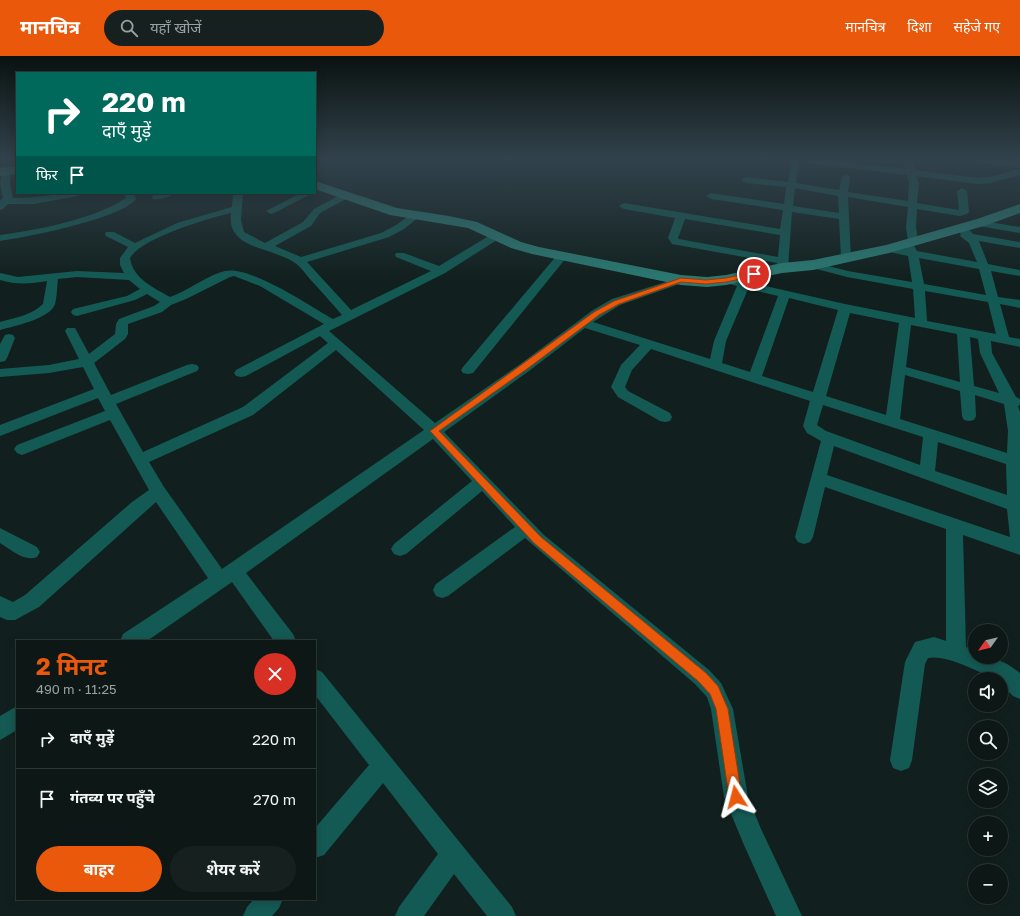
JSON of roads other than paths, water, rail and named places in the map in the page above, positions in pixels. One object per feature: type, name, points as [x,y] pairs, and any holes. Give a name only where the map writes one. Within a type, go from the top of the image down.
[{"type":"street","points":[[3,204],[39,200]]},
{"type":"street","points":[[0,238],[46,229],[116,209],[129,200]]},
{"type":"street","points":[[237,200],[236,221],[238,230],[242,236],[288,254],[300,262],[350,316]]},
{"type":"street","points":[[271,211],[293,200]]},
{"type":"street","points":[[267,246],[307,224],[317,212],[338,200]]},
{"type":"street","points":[[357,200],[382,209],[464,223],[526,248],[681,280],[706,282],[726,280],[782,265]]},
{"type":"street","points":[[738,200],[845,216]]},
{"type":"street","points":[[782,265],[789,200]]},
{"type":"street","points":[[844,200],[846,257]]},
{"type":"street","points":[[879,200],[963,213],[963,200]]},
{"type":"street","points":[[914,200],[911,227],[911,246],[919,287],[921,323]]},
{"type":"street","points":[[624,206],[785,233]]},
{"type":"street","points":[[967,232],[977,223],[1020,208]]},
{"type":"street","points":[[167,302],[132,277],[126,270],[125,258],[129,251],[160,234],[196,220],[236,209]]},
{"type":"street","points":[[300,262],[385,235],[416,216]]},
{"type":"street","points":[[681,216],[673,238],[676,242],[782,265],[813,265],[846,257],[911,246],[948,232],[967,232],[1020,245]]},
{"type":"street","points":[[977,223],[1020,230]]},
{"type":"street","points":[[967,232],[984,267],[1004,340]]},
{"type":"street","points":[[110,234],[136,247]]},
{"type":"street","points":[[241,373],[327,327],[441,271],[496,236]]},
{"type":"street","points":[[911,246],[984,267],[1020,273]]},
{"type":"street","points":[[400,255],[441,271]]},
{"type":"street","points":[[468,370],[562,256]]},
{"type":"street","points":[[813,265],[847,274],[1020,304]]},
{"type":"street","points":[[0,373],[49,369],[87,362],[121,336],[123,322],[158,309],[167,302],[182,297],[227,274],[235,273],[264,284],[327,327],[336,344],[434,431],[526,528],[590,584],[702,677],[714,690],[722,709],[736,797],[752,837],[789,916]]},
{"type":"street","points":[[3,279],[26,280],[79,274],[132,277]]},
{"type":"street","points":[[0,326],[39,314],[47,309],[49,305],[53,276]]},
{"type":"street","points":[[131,640],[227,576],[524,368],[583,323],[616,302],[681,280]]},
{"type":"street","points":[[726,280],[845,308],[1020,343]]},
{"type":"street","points":[[716,365],[720,341],[744,284]]},
{"type":"street","points":[[77,312],[131,298],[148,289]]},
{"type":"street","points":[[755,377],[785,294]]},
{"type":"street","points":[[845,308],[810,426],[821,435],[1015,505]]},
{"type":"street","points":[[892,422],[906,320]]},
{"type":"street","points":[[583,323],[1014,461]]},
{"type":"street","points":[[71,331],[108,402],[158,492],[227,576],[285,640]]},
{"type":"street","points":[[964,331],[969,416]]},
{"type":"street","points":[[820,479],[1020,548],[1015,505],[1015,402],[989,359],[984,336]]},
{"type":"street","points":[[0,358],[9,338]]},
{"type":"street","points":[[140,460],[248,411],[336,344]]},
{"type":"street","points":[[648,344],[626,368],[618,387],[623,394],[665,417]]},
{"type":"street","points":[[22,449],[108,402],[192,368]]},
{"type":"street","points":[[900,369],[1015,402]]},
{"type":"street","points":[[0,431],[108,402]]},
{"type":"street","points":[[927,474],[931,434]]},
{"type":"street","points":[[804,537],[820,479],[829,438]]},
{"type":"street","points":[[400,549],[482,482]]},
{"type":"street","points":[[0,606],[7,611],[15,610],[32,601],[138,506],[158,492]]},
{"type":"street","points":[[954,525],[956,653]]},
{"type":"street","points":[[442,590],[526,528]]},
{"type":"street","points":[[0,535],[31,552]]},
{"type":"street","points":[[901,760],[915,662],[922,649],[934,647],[956,653],[1003,672],[1016,682],[1020,689]]},
{"type":"street","points":[[316,680],[503,916]]},
{"type":"street","points":[[0,729],[16,718]]},
{"type":"street","points":[[316,845],[383,766]]},
{"type":"street","points":[[408,916],[453,854]]},
{"type":"street","points":[[256,916],[269,900]]}]
